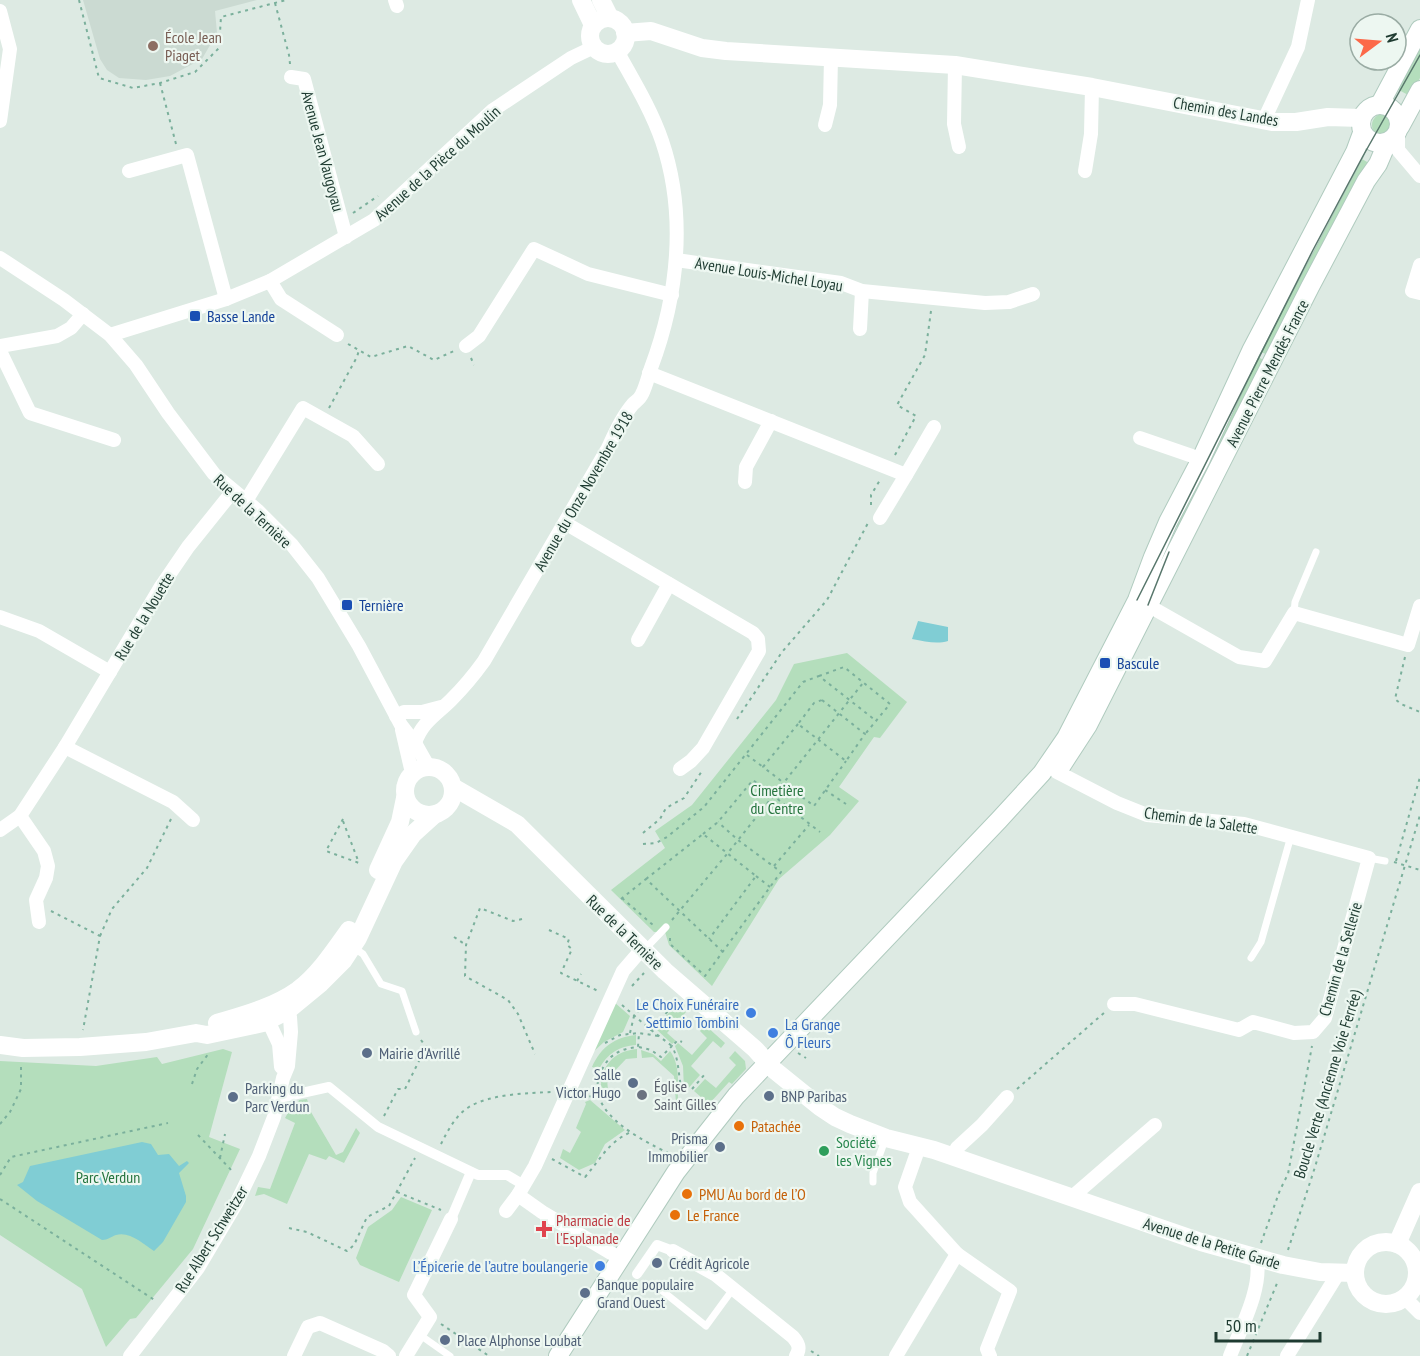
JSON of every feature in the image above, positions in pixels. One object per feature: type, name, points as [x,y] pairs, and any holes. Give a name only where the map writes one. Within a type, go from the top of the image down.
[{"type":"main road","points":[[581,0],[602,21],[620,23],[625,33],[624,43],[617,51],[605,53],[594,47],[590,36],[602,21],[601,0]]},
{"type":"main road","points":[[1380,104],[1420,29]]},
{"type":"main road","name":"Chemin des Landes","points":[[625,33],[651,31],[712,49],[955,65],[1092,87],[1264,120],[1296,122],[1328,117],[1362,125]]},
{"type":"main road","name":"Avenue Pierre Mendès France","points":[[1143,603],[1366,181],[1420,90]]},
{"type":"main road","points":[[1380,104],[1394,110],[1398,117],[1395,134],[1378,144],[1371,141],[1362,125],[1366,111],[1380,104]]},
{"type":"main road","name":"Avenue Pierre Mendès France","points":[[1143,603],[1160,540],[1201,459],[1251,351],[1355,152],[1362,125]]},
{"type":"main road","points":[[558,1356],[632,1269],[682,1162],[736,1096],[770,1066],[1057,772],[1088,725],[1143,603]]},
{"type":"main road","points":[[570,1356],[691,1169],[770,1066],[1042,773],[1066,738],[1143,603]]},
{"type":"main road","points":[[0,1045],[23,1048],[80,1047],[146,1042],[196,1033],[207,1035],[254,1026],[274,1010],[321,984],[343,961],[347,943],[351,926],[400,822],[405,785],[420,770],[439,769],[446,773],[453,787],[453,796],[441,811],[413,834],[394,861],[347,943]]},
{"type":"main road","name":"Rue de la Ternière","points":[[453,787],[516,824],[643,950],[755,1049],[770,1066]]},
{"type":"main road","points":[[405,798],[415,811],[428,816],[441,811],[481,805]]},
{"type":"main road","name":"Avenue de la Petite Garde","points":[[770,1066],[827,1112],[850,1124],[886,1137],[953,1156],[1201,1242],[1283,1265],[1320,1272],[1347,1272]]},
{"type":"main road","points":[[1397,1244],[1420,1192]]},
{"type":"main road","points":[[1381,1242],[1397,1244],[1412,1256],[1417,1270],[1415,1286],[1405,1298],[1387,1305],[1372,1301],[1358,1288],[1347,1272],[1366,1248],[1381,1242]]},
{"type":"street","points":[[1264,120],[1298,47],[1308,0]]},
{"type":"street","points":[[0,11],[10,49],[0,121]]},
{"type":"street","name":"Avenue de la Pièce du Moulin","points":[[110,335],[226,299],[270,281],[346,237],[374,220],[493,110],[572,58],[594,47]]},
{"type":"street","name":"Avenue du Onze Novembre 1918","points":[[415,743],[423,725],[484,661],[608,448],[612,435],[633,404],[642,396],[660,344],[672,296],[676,260],[675,203],[662,142],[645,101],[617,51]]},
{"type":"street","points":[[825,125],[830,105],[831,57]]},
{"type":"street","points":[[955,65],[954,124],[959,147]]},
{"type":"street","name":"Avenue Jean Vaugoyau","points":[[291,77],[304,79],[346,237]]},
{"type":"street","points":[[1085,171],[1091,134],[1092,87]]},
{"type":"street","points":[[1395,134],[1398,150],[1420,176]]},
{"type":"street","points":[[129,171],[187,155],[226,299]]},
{"type":"street","points":[[466,346],[479,336],[534,249],[588,274],[672,296]]},
{"type":"street","name":"Rue de la Ternière","points":[[0,258],[110,335],[136,364],[197,454],[214,474],[292,545],[318,578],[361,649],[399,721],[420,770]]},
{"type":"street","name":"Avenue Louis-Michel Loyau","points":[[676,260],[841,283],[862,291],[985,303],[1009,302],[1033,294]]},
{"type":"street","points":[[1420,265],[1412,291],[1420,293]]},
{"type":"street","points":[[270,281],[281,299],[337,335]]},
{"type":"street","name":"Avenue Louis-Michel Loyau","points":[[860,329],[862,291]]},
{"type":"street","points":[[0,346],[57,336],[71,328],[83,314]]},
{"type":"street","points":[[0,351],[30,413],[114,440]]},
{"type":"street","points":[[649,373],[906,476]]},
{"type":"street","points":[[246,501],[303,408],[352,436],[378,464]]},
{"type":"street","points":[[745,482],[746,467],[771,421]]},
{"type":"street","points":[[875,518],[906,476],[934,427]]},
{"type":"street","points":[[1140,438],[1201,459]]},
{"type":"street","name":"Rue de la Nouette","points":[[0,830],[20,816],[111,672],[160,588],[188,547],[233,491]]},
{"type":"street","points":[[565,523],[753,633],[760,642],[759,651],[703,748],[680,769]]},
{"type":"street","points":[[638,640],[669,584]]},
{"type":"street","points":[[1143,603],[1239,657],[1265,661],[1294,613],[1408,645],[1420,606]]},
{"type":"street","points":[[0,617],[39,631],[111,672]]},
{"type":"street","points":[[399,721],[404,712],[422,712],[443,706]]},
{"type":"street","name":"Rue de la Ternière","points":[[399,721],[415,743],[420,770]]},
{"type":"street","points":[[64,747],[174,803],[193,820]]},
{"type":"street","name":"Chemin de la Salette","points":[[1057,772],[1117,803],[1147,815],[1244,824],[1369,858]]},
{"type":"street","points":[[20,816],[44,851],[48,866],[46,878],[36,900],[39,922]]},
{"type":"street","name":"Chemin de la Sellerie","points":[[1114,1004],[1135,1004],[1239,1030],[1253,1022],[1294,1033],[1313,1032],[1325,1018],[1369,858]]},
{"type":"street","points":[[506,1211],[521,1190],[541,1152],[625,968],[643,950]]},
{"type":"street","name":"Rue Albert Schweitzer","points":[[130,1356],[198,1268],[236,1204],[259,1155],[274,1117],[282,1078],[281,1050],[274,1010]]},
{"type":"street","name":"Rue Albert Schweitzer","points":[[274,1010],[290,1017],[291,1045],[288,1066],[282,1078]]},
{"type":"street","points":[[279,1098],[329,1088],[378,1127],[471,1172],[507,1175],[521,1190],[632,1269],[657,1245],[674,1251],[716,1275],[793,1337],[798,1343],[797,1354]]},
{"type":"street","points":[[953,1156],[957,1148],[1007,1097]]},
{"type":"street","points":[[1072,1197],[1155,1125]]},
{"type":"street","points":[[919,1147],[905,1187],[910,1202],[957,1254],[1010,1291],[987,1349],[990,1356]]},
{"type":"street","points":[[406,1356],[430,1317],[414,1294],[471,1172]]},
{"type":"street","points":[[896,1356],[957,1254]]},
{"type":"street","points":[[1230,1356],[1254,1292],[1258,1269],[1256,1258]]},
{"type":"street","points":[[1287,1356],[1347,1272]]},
{"type":"street","points":[[1405,1298],[1420,1313]]},
{"type":"street","points":[[294,1356],[308,1327],[320,1323],[389,1356]]},
{"type":"lane","points":[[1294,613],[1295,602],[1316,552]]},
{"type":"lane","points":[[1251,958],[1261,942],[1291,836]]},
{"type":"lane","name":"Chemin de la Salette","points":[[1369,858],[1385,861]]},
{"type":"lane","points":[[643,950],[666,927]]},
{"type":"lane","points":[[347,943],[363,954],[375,970],[381,984],[402,991],[416,1032]]},
{"type":"lane","points":[[873,1182],[873,1173],[886,1137]]},
{"type":"lane","points":[[655,1285],[706,1326],[733,1289]]},
{"type":"lane","points":[[420,1335],[450,1356]]},
{"type":"path","points":[[79,0],[99,78],[133,88],[160,83],[195,72],[219,48],[221,17],[286,0]]},
{"type":"path","points":[[274,3],[289,55],[291,77]]},
{"type":"path","points":[[160,83],[178,158]]},
{"type":"path","points":[[871,507],[871,495],[916,416],[897,405],[925,355],[932,306]]},
{"type":"path","points":[[337,335],[371,357],[408,345],[434,360],[466,346]]},
{"type":"path","points":[[320,417],[332,405],[359,350]]},
{"type":"path","points":[[782,652],[827,600],[875,518]]},
{"type":"path","points":[[1408,645],[1395,699],[1420,712]]},
{"type":"path","points":[[643,844],[656,843],[667,837],[704,807],[803,682],[844,668],[890,704],[865,734],[814,806],[747,755]]},
{"type":"path","points":[[819,676],[876,720]]},
{"type":"path","points":[[666,927],[863,683]]},
{"type":"path","points":[[763,767],[814,703],[822,700],[865,734]]},
{"type":"path","points":[[798,724],[846,761]]},
{"type":"path","points":[[1395,863],[1420,777]]},
{"type":"path","points":[[617,902],[718,822],[753,780],[820,832]]},
{"type":"path","points":[[825,790],[846,804]]},
{"type":"path","points":[[80,1047],[100,936],[112,909],[147,868],[170,822],[174,803]]},
{"type":"path","name":"Boucle Verte (Ancienne Voie Ferrée)","points":[[1247,1356],[1283,1265],[1315,1167],[1420,815]]},
{"type":"path","points":[[343,819],[355,852],[359,863],[326,851],[343,819]]},
{"type":"path","points":[[666,927],[670,944],[705,976],[781,872],[718,822]]},
{"type":"path","points":[[774,866],[809,825]]},
{"type":"path","points":[[703,834],[770,887]]},
{"type":"path","points":[[1385,861],[1420,870]]},
{"type":"path","points":[[709,939],[756,876]]},
{"type":"path","points":[[645,879],[723,952]]},
{"type":"path","points":[[622,898],[652,926],[657,924],[666,927]]},
{"type":"path","points":[[522,919],[513,921],[480,908],[466,945],[465,976],[508,999],[518,1014],[535,1054]]},
{"type":"path","points":[[39,922],[48,910],[100,936]]},
{"type":"path","points":[[549,930],[569,939],[567,945],[572,949],[561,973],[611,996],[672,1046],[678,1060],[681,1088],[684,1094]]},
{"type":"path","points":[[454,937],[466,945]]},
{"type":"path","points":[[577,981],[581,974]]},
{"type":"path","points":[[651,1030],[680,998]]},
{"type":"path","points":[[630,1033],[634,1016],[641,1008],[641,1003]]},
{"type":"path","points":[[1007,1097],[1114,1004]]},
{"type":"path","points":[[378,1127],[398,1089],[405,1089],[426,1047],[416,1032]]},
{"type":"path","points":[[1256,1258],[1288,1174],[1311,1059],[1313,1032]]},
{"type":"path","points":[[605,1044],[630,1033],[658,1036]]},
{"type":"path","points":[[638,1047],[639,1033]]},
{"type":"path","points":[[674,1156],[631,1132],[605,1110],[599,1098],[599,1077],[605,1064],[621,1050],[638,1047],[651,1050],[662,1057],[678,1040],[682,1042]]},
{"type":"path","points":[[192,1083],[197,1069],[209,1053]]},
{"type":"path","points":[[798,1053],[806,1058]]},
{"type":"path","points":[[0,1124],[10,1112],[21,1089],[21,1058]]},
{"type":"path","points":[[692,1089],[706,1073]]},
{"type":"path","points":[[435,1154],[450,1126],[469,1107],[503,1096],[563,1091],[599,1098]]},
{"type":"path","points":[[0,1175],[11,1157],[168,1123]]},
{"type":"path","points":[[541,1152],[585,1177],[608,1146],[631,1132]]},
{"type":"path","points":[[220,1158],[225,1134]]},
{"type":"path","points":[[198,1135],[234,1173]]},
{"type":"path","points":[[289,1228],[308,1232],[347,1251],[354,1245],[367,1217],[389,1206],[421,1147]]},
{"type":"path","points":[[397,1192],[452,1216]]},
{"type":"path","points":[[0,1199],[158,1301],[153,1308]]},
{"type":"path","points":[[430,1317],[489,1356]]},
{"type":"shaded area","name":"École Jean Piaget","points":[[83,0],[257,0],[215,11],[217,33],[202,59],[170,76],[146,80],[119,78],[107,70],[100,59]]},
{"type":"green space","points":[[1420,47],[1420,78],[1410,96],[1397,89]]},
{"type":"green space","points":[[1383,114],[1391,117],[1394,125],[1391,133],[1383,136],[1375,133],[1372,125],[1375,117]]},
{"type":"green space","points":[[1360,158],[1369,163],[1270,356],[1261,352]]},
{"type":"green space","points":[[1258,357],[1267,362],[1182,529],[1173,525]]},
{"type":"green space","name":"Cimetière du Centre","points":[[847,653],[907,702],[880,738],[874,737],[839,787],[859,801],[830,835],[779,879],[712,986],[669,945],[665,932],[654,932],[611,890],[665,848],[655,831],[692,805],[776,700],[794,664]]},
{"type":"green space","points":[[614,1002],[630,1016],[623,1032],[604,1042],[592,1053]]},
{"type":"green space","points":[[677,1004],[686,1012],[667,1033],[676,1041],[672,1044],[655,1028]]},
{"type":"green space","points":[[705,1025],[725,1043],[721,1048],[713,1041],[691,1066],[700,1075],[686,1091],[683,1066],[675,1046],[678,1043],[692,1055],[707,1038],[700,1031]]},
{"type":"green space","points":[[636,1035],[636,1045],[614,1052],[599,1069],[592,1067],[610,1044]]},
{"type":"green space","name":"Parc Verdun","points":[[223,1049],[232,1052],[209,1137],[240,1149],[193,1249],[136,1318],[130,1319],[106,1347],[82,1289],[0,1235],[0,1061],[96,1066],[157,1057],[162,1064]]},
{"type":"green space","points":[[637,1049],[637,1058],[626,1059],[607,1079],[608,1090],[601,1090],[603,1074],[610,1062],[621,1053]]},
{"type":"green space","points":[[641,1050],[653,1054],[661,1061],[670,1051],[678,1074],[676,1103],[674,1076],[653,1057],[642,1058]]},
{"type":"green space","points":[[735,1051],[745,1061],[746,1069],[732,1084],[729,1082],[709,1104],[694,1091],[705,1079],[716,1088],[736,1065],[729,1058]]},
{"type":"green space","points":[[307,1099],[311,1112],[336,1155],[343,1152],[356,1128],[360,1133],[344,1163],[329,1156],[326,1160],[309,1154],[287,1204],[264,1194],[255,1196],[258,1187],[270,1189],[295,1123],[285,1118],[289,1111],[295,1113],[299,1100]]},
{"type":"green space","points":[[590,1100],[625,1130],[605,1144],[595,1163],[579,1170],[560,1158],[563,1149],[570,1153],[581,1132],[576,1128],[585,1102]]},
{"type":"green space","points":[[401,1197],[432,1210],[399,1282],[360,1265],[356,1258],[368,1227],[392,1210]]},
{"type":"water","points":[[918,621],[948,627],[948,641],[932,642],[912,639]]},
{"type":"water","points":[[142,1142],[151,1144],[158,1155],[169,1154],[179,1166],[187,1161],[189,1163],[179,1173],[186,1202],[163,1242],[154,1251],[126,1235],[116,1235],[102,1240],[37,1201],[17,1185],[23,1182],[30,1166]]},
{"type":"tram line","points":[[1137,600],[1313,250],[1420,55]]},
{"type":"tram line","points":[[1148,605],[1169,552]]},
{"type":"place","name":"École Jean Piaget","points":[[153,46]]},
{"type":"place","name":"Basse Lande","points":[[195,316]]},
{"type":"place","name":"Ternière","points":[[347,605]]},
{"type":"place","name":"Bascule","points":[[1105,663]]},
{"type":"place","name":"Le Choix Funéraire Settimio Tombini","points":[[751,1013]]},
{"type":"place","name":"La Grange Ô Fleurs","points":[[773,1033]]},
{"type":"place","name":"Mairie d'Avrillé","points":[[367,1053]]},
{"type":"place","name":"Salle Victor Hugo","points":[[633,1083]]},
{"type":"place","name":"Église Saint Gilles","points":[[642,1095]]},
{"type":"place","name":"BNP Paribas","points":[[769,1096]]},
{"type":"place","name":"Parking du Parc Verdun","points":[[233,1097]]},
{"type":"place","name":"Patachée","points":[[739,1126]]},
{"type":"place","name":"Prisma Immobilier","points":[[720,1147]]},
{"type":"place","name":"Société les Vignes","points":[[824,1151]]},
{"type":"place","name":"PMU Au bord de l’O","points":[[687,1194]]},
{"type":"place","name":"Le France","points":[[675,1215]]},
{"type":"place","name":"Pharmacie de l'Esplanade","points":[[544,1229]]},
{"type":"place","name":"Crédit Agricole","points":[[657,1263]]},
{"type":"place","name":"L’Épicerie de l’autre boulangerie","points":[[600,1266]]},
{"type":"place","name":"Banque populaire Grand Ouest","points":[[585,1293]]},
{"type":"place","name":"Place Alphonse Loubat","points":[[445,1340]]}]
